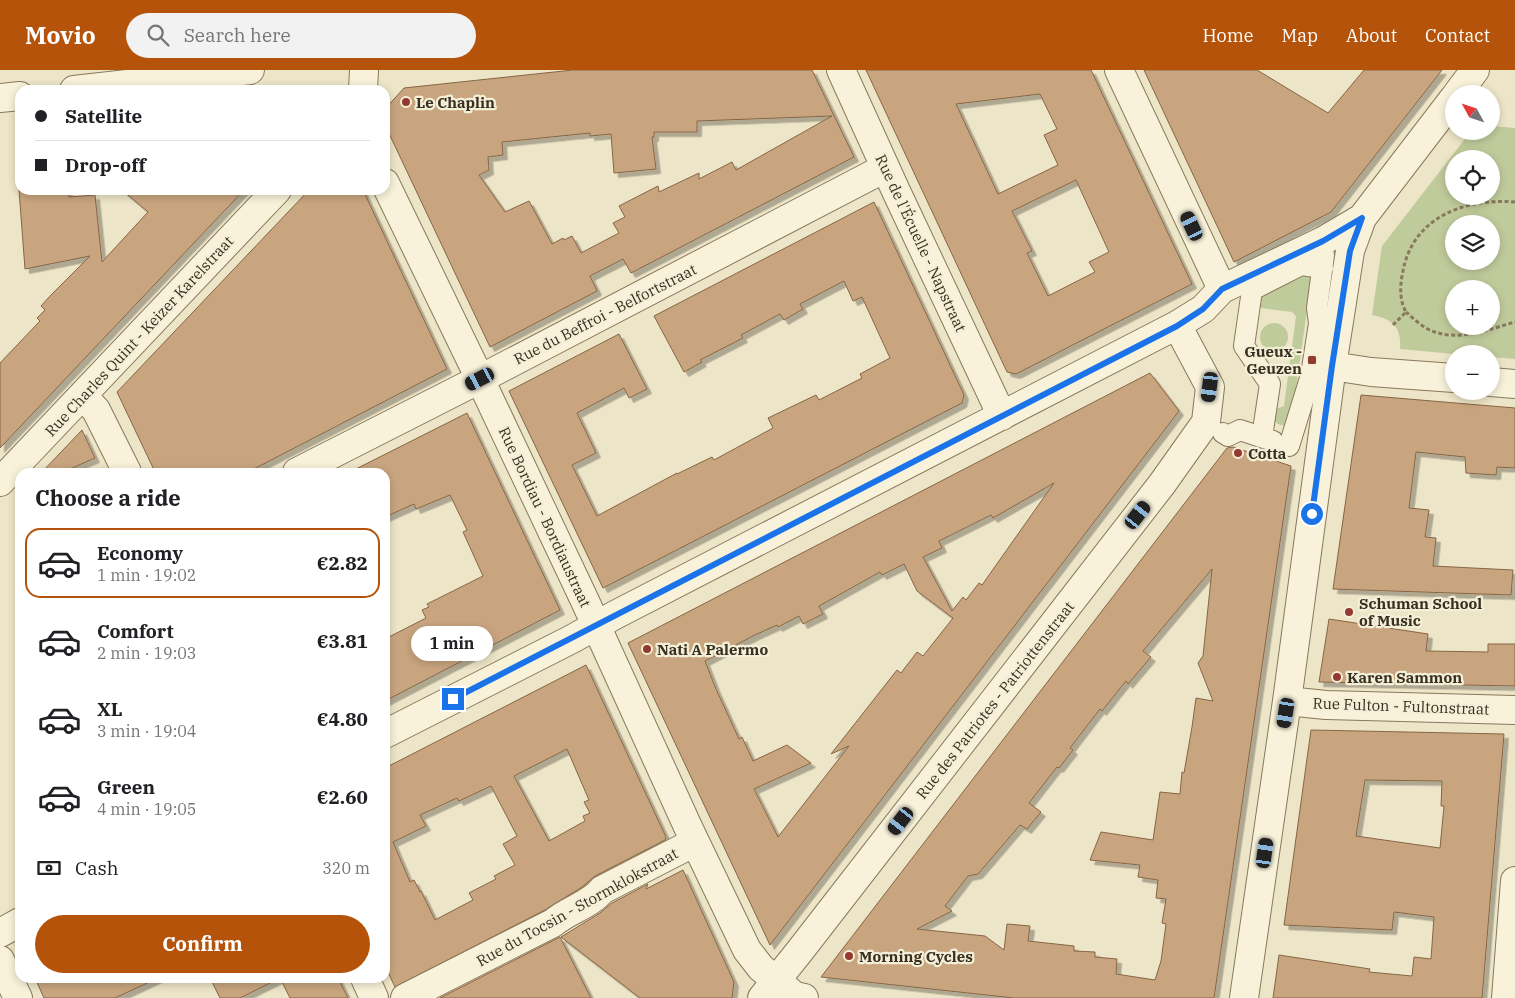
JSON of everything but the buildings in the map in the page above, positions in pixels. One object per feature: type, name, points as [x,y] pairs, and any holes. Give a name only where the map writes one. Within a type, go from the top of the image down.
[{"type":"street","points":[[118,85],[250,70]]},
{"type":"street","points":[[363,85],[364,70]]},
{"type":"street","name":"Rue de l'Écuelle - Napstraat","points":[[842,70],[1002,416]]},
{"type":"street","points":[[1119,70],[1222,289]]},
{"type":"street","points":[[1464,85],[1476,70]]},
{"type":"street","points":[[0,98],[15,96]]},
{"type":"street","points":[[1302,450],[1332,366],[1350,251],[1362,218],[1445,110]]},
{"type":"street","name":"Rue du Beffroi - Belfortstraat","points":[[305,468],[886,168]]},
{"type":"street","name":"Rue Bordiau - Bordiaustraat","points":[[390,193],[480,379],[747,950],[761,968],[769,989],[804,998]]},
{"type":"street","name":"Rue Charles Quint - Keizer Karelstraat","points":[[0,482],[272,195]]},
{"type":"street","points":[[390,731],[1177,326],[1203,309],[1222,289],[1323,241],[1362,218]]},
{"type":"street","points":[[1244,998],[1287,702],[1302,450],[1319,324],[1317,308],[1324,260],[1301,265],[1252,290],[1244,346],[1270,384],[1262,437]]},
{"type":"street","points":[[1177,326],[1210,387],[1214,427],[1228,436],[1240,430],[1302,450]]},
{"type":"street","points":[[1332,366],[1371,372],[1445,377]]},
{"type":"street","points":[[1500,383],[1515,384]]},
{"type":"street","points":[[83,396],[96,410],[126,468]]},
{"type":"street","name":"Rue des Patriotes - Patriottenstraat","points":[[769,989],[1162,484],[1214,427]]},
{"type":"street","name":"Rue Fulton - Fultonstraat","points":[[1287,702],[1326,706],[1515,710]]},
{"type":"street","name":"Rue du Tocsin - Stormklokstraat","points":[[405,998],[553,923],[562,916],[596,898],[602,890],[695,842]]},
{"type":"street","points":[[1506,998],[1515,881]]},
{"type":"street","points":[[0,933],[15,925]]},
{"type":"street","points":[[0,960],[18,998]]},
{"type":"street","points":[[367,983],[374,998]]},
{"type":"path","points":[[1515,202],[1475,202],[1448,212],[1426,227],[1415,238],[1405,257],[1401,279],[1401,298],[1406,312],[1417,322],[1434,332],[1456,336],[1488,330],[1515,322]]},
{"type":"path","points":[[1393,324],[1406,312]]},
{"type":"green space","points":[[1500,127],[1515,128],[1515,359],[1500,358],[1500,345],[1445,345],[1445,353],[1400,349],[1398,330],[1395,326],[1386,319],[1372,315],[1382,246],[1445,165],[1445,205],[1500,205],[1500,150],[1456,150],[1464,140],[1500,140]]},
{"type":"green space","points":[[1303,273],[1310,277],[1311,282],[1292,417],[1286,425],[1282,425],[1273,418],[1276,409],[1284,406],[1296,316],[1292,312],[1261,308],[1258,303],[1258,297]]},
{"type":"green space","points":[[1274,323],[1284,327],[1288,337],[1284,347],[1274,351],[1264,347],[1260,337],[1264,327]]},
{"type":"place","name":"Le Chaplin","points":[[406,102]]},
{"type":"place","name":"Gueux - Geuzen","points":[[1312,360]]},
{"type":"place","name":"Cotta","points":[[1238,453]]},
{"type":"place","name":"Schuman School of Music","points":[[1349,612]]},
{"type":"place","name":"Nati A Palermo","points":[[647,649]]},
{"type":"place","name":"Karen Sammon","points":[[1337,677]]},
{"type":"place","name":"Morning Cycles","points":[[849,956]]},
{"type":"route","points":[[453,699],[1177,326],[1203,309],[1222,289],[1323,241],[1362,218],[1350,251],[1312,514]]}]
